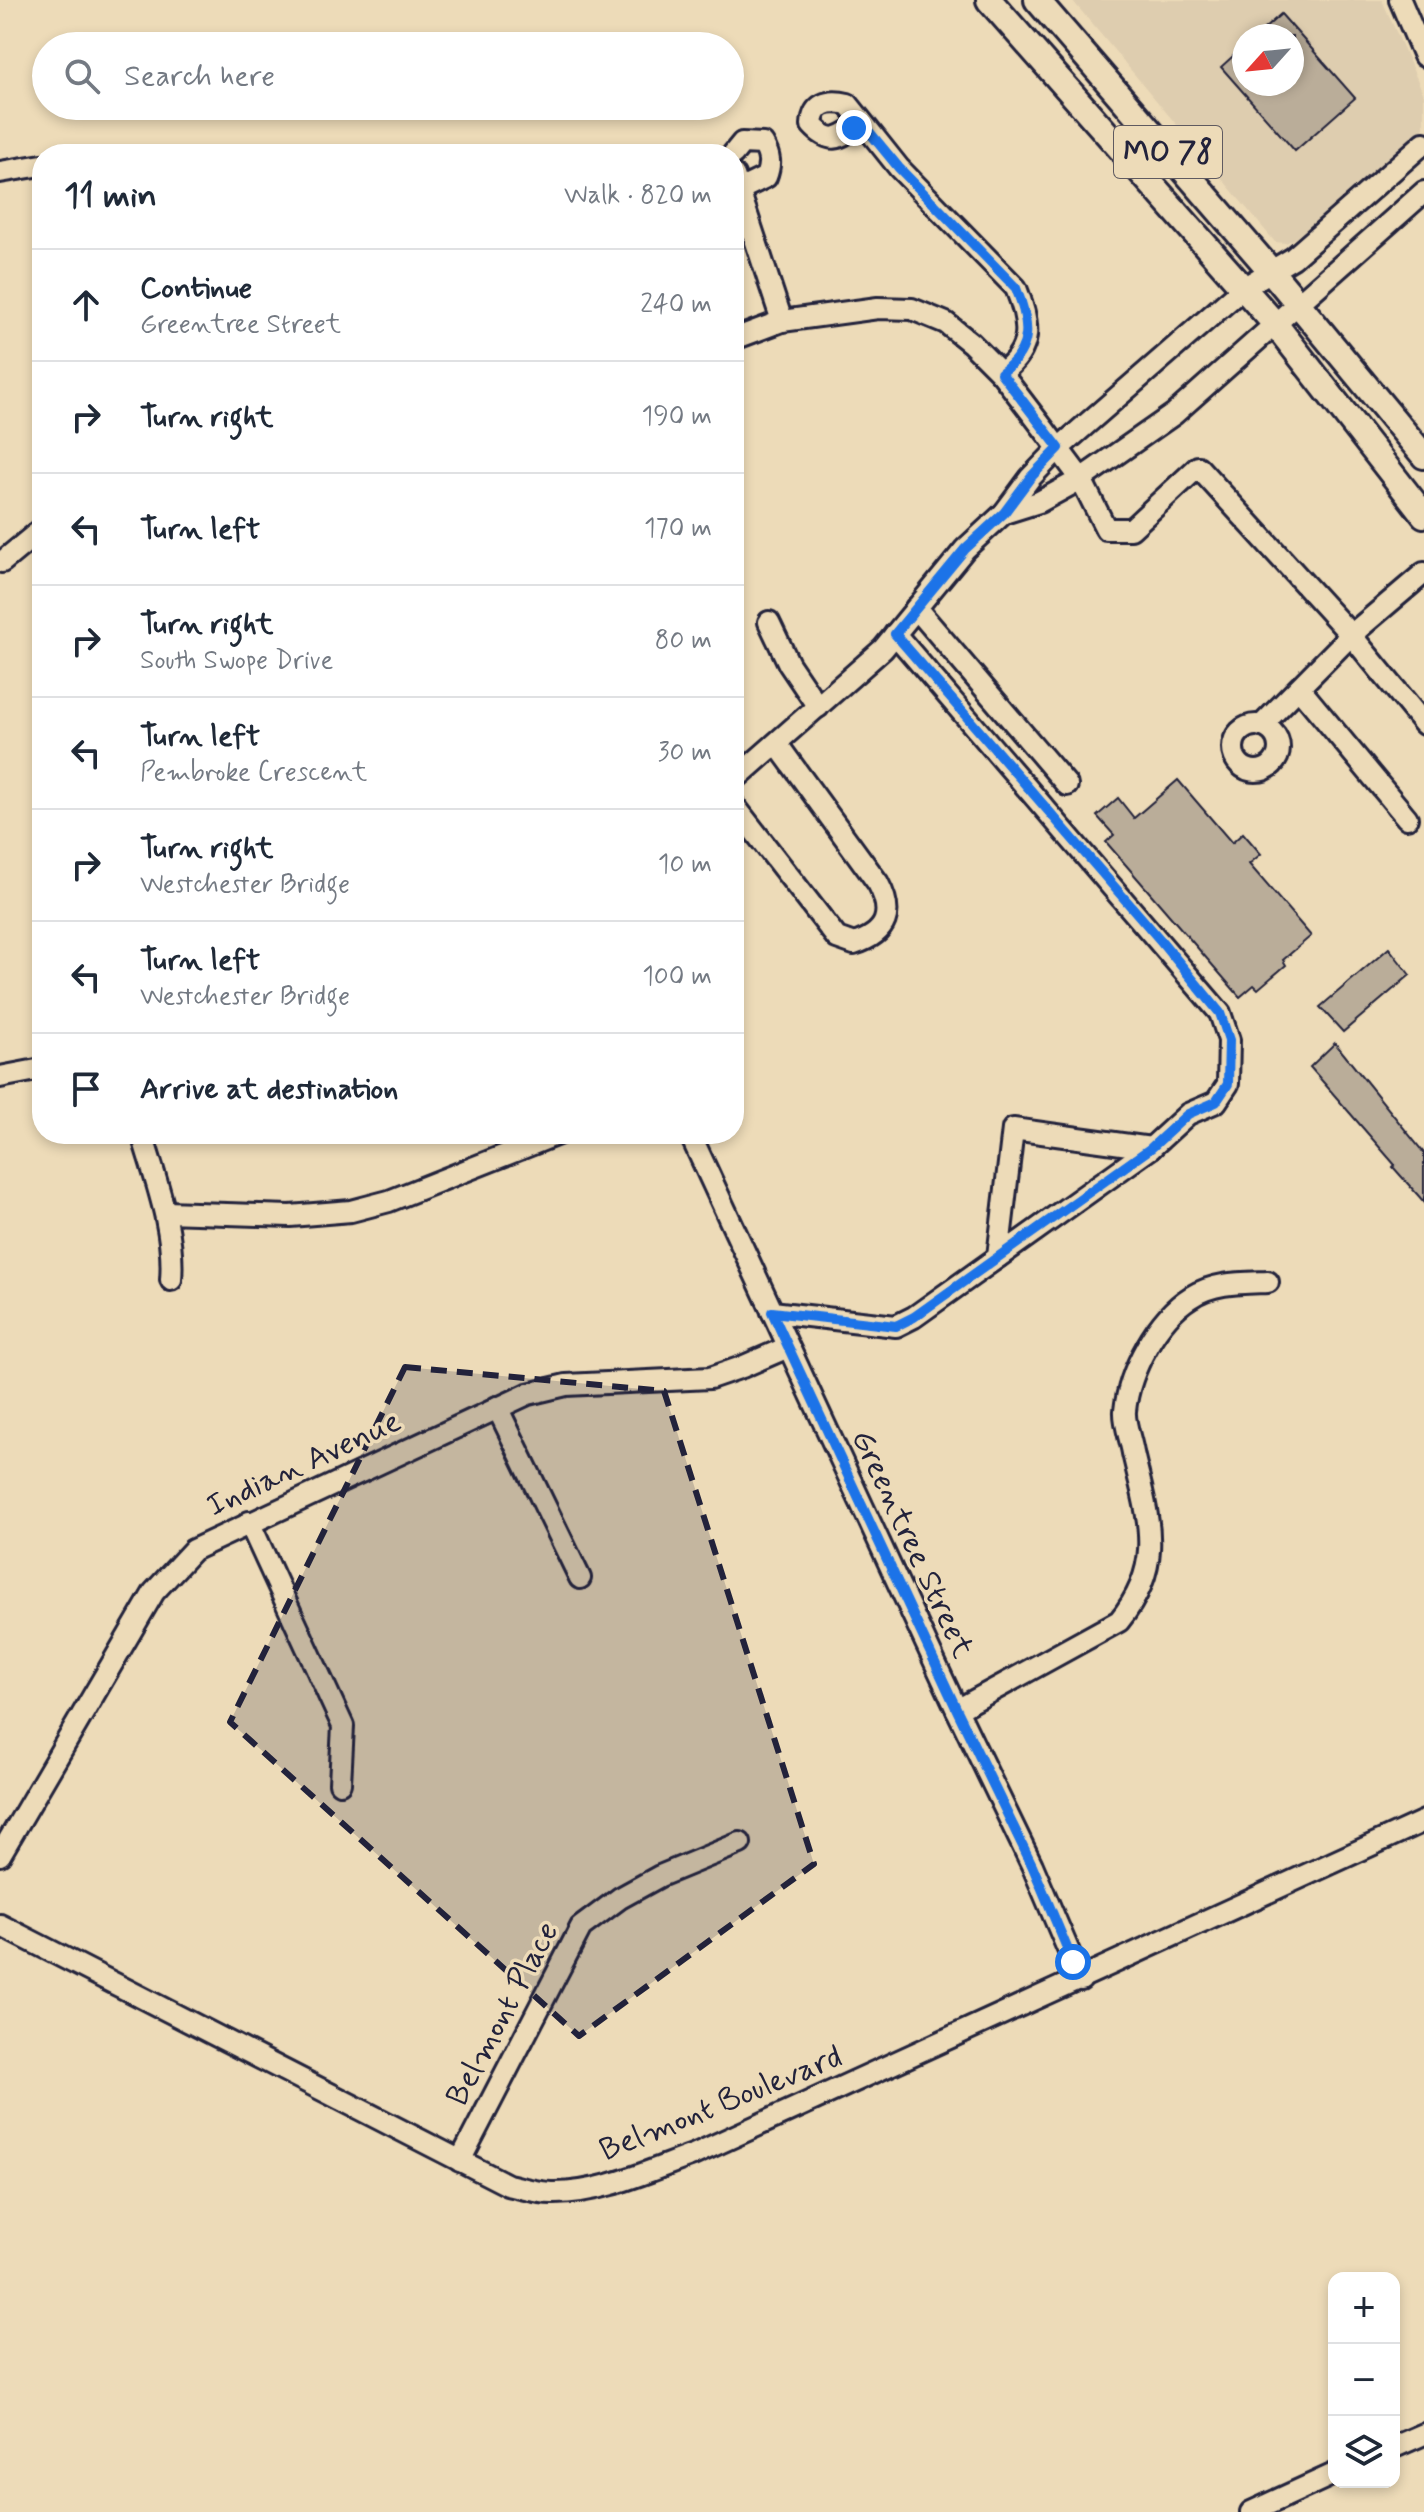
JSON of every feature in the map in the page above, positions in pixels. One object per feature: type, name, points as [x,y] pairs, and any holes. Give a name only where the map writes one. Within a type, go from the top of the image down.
[{"type":"main road","name":"MO 78","points":[[989,0],[1275,324],[1424,515]]},
{"type":"main road","name":"MO 78","points":[[1037,0],[1271,271],[1424,456]]},
{"type":"street","points":[[1400,0],[1424,56]]},
{"type":"street","points":[[862,123],[899,168],[1016,288],[1026,313],[1026,342],[1015,363],[1001,373]]},
{"type":"street","points":[[744,772],[883,649],[965,549],[1004,513],[1030,478],[1059,448],[1243,288],[1293,258],[1424,143]]},
{"type":"street","points":[[741,144],[763,144],[770,168],[766,177],[744,181]]},
{"type":"street","points":[[0,172],[32,167]]},
{"type":"street","points":[[1004,513],[1039,502],[1081,479],[1174,414],[1424,192]]},
{"type":"street","points":[[744,207],[782,321]]},
{"type":"street","points":[[744,335],[782,321],[878,308],[912,309],[946,323],[1001,373],[1081,479],[1106,529],[1131,529],[1198,467],[1351,635],[1424,724]]},
{"type":"street","points":[[1,559],[32,536]]},
{"type":"street","points":[[1261,726],[1351,635],[1424,573]]},
{"type":"street","points":[[916,608],[1067,785]]},
{"type":"street","points":[[769,622],[789,664],[818,707]]},
{"type":"street","points":[[772,1312],[896,1326],[914,1317],[1151,1148],[1188,1114],[1216,1102],[1228,1084],[1229,1040],[1220,1013],[895,634]]},
{"type":"street","points":[[1299,688],[1407,818]]},
{"type":"street","points":[[744,818],[837,938],[854,944],[872,937],[881,929],[888,910],[878,883],[777,744]]},
{"type":"street","points":[[0,1077],[32,1071]]},
{"type":"street","points":[[998,1257],[1013,1129],[1151,1148]]},
{"type":"street","points":[[145,1144],[166,1212],[171,1280]]},
{"type":"street","points":[[166,1212],[290,1216],[351,1211],[389,1201],[533,1144]]},
{"type":"street","name":"Greentree Street","points":[[695,1144],[1032,1865],[1081,1980]]},
{"type":"street","points":[[957,1710],[1119,1621],[1132,1605],[1145,1579],[1151,1550],[1149,1520],[1125,1413],[1137,1366],[1157,1329],[1191,1297],[1228,1283],[1268,1282]]},
{"type":"street","name":"Indian Avenue","points":[[0,1855],[154,1592],[193,1550],[528,1394],[566,1385],[710,1378],[788,1347]]},
{"type":"street","points":[[497,1407],[580,1578]]},
{"type":"street","points":[[249,1522],[343,1726],[340,1783]]},
{"type":"street","name":"Belmont Boulevard","points":[[0,1925],[508,2185],[549,2193],[573,2192],[624,2180],[693,2155],[1424,1821]]},
{"type":"street","name":"Belmont Place","points":[[460,2161],[581,1927],[620,1898],[660,1876],[740,1843]]},
{"type":"street","points":[[1400,2444],[1424,2434]]},
{"type":"street","points":[[1251,2512],[1328,2477]]},
{"type":"highlighted area","points":[[405,1367],[664,1391],[814,1864],[579,2036],[230,1722]]},
{"type":"shaded area","points":[[1072,0],[1382,0],[1424,95],[1424,127],[1286,243],[1275,242]]},
{"type":"building","points":[[1281,14],[1290,24],[1270,24]]},
{"type":"building","points":[[1304,40],[1355,98],[1295,151],[1247,96],[1304,96]]},
{"type":"building","points":[[1232,57],[1232,79],[1221,67]]},
{"type":"building","points":[[1178,780],[1232,843],[1243,833],[1261,854],[1249,864],[1311,936],[1283,960],[1286,965],[1258,989],[1254,985],[1240,997],[1106,842],[1114,835],[1097,816],[1118,798],[1134,818]]},
{"type":"building","points":[[1389,948],[1410,975],[1343,1032],[1320,1007]]},
{"type":"building","points":[[1335,1043],[1424,1153],[1424,1202],[1310,1067]]},
{"type":"route","points":[[854,128],[862,123],[899,168],[1016,288],[1026,313],[1026,342],[1015,363],[1001,373],[1059,448],[1030,478],[1004,513],[965,549],[895,634],[1162,942],[1220,1013],[1229,1040],[1228,1084],[1216,1102],[1188,1114],[1151,1148],[914,1317],[896,1326],[772,1312],[1032,1865],[1073,1962]]}]
